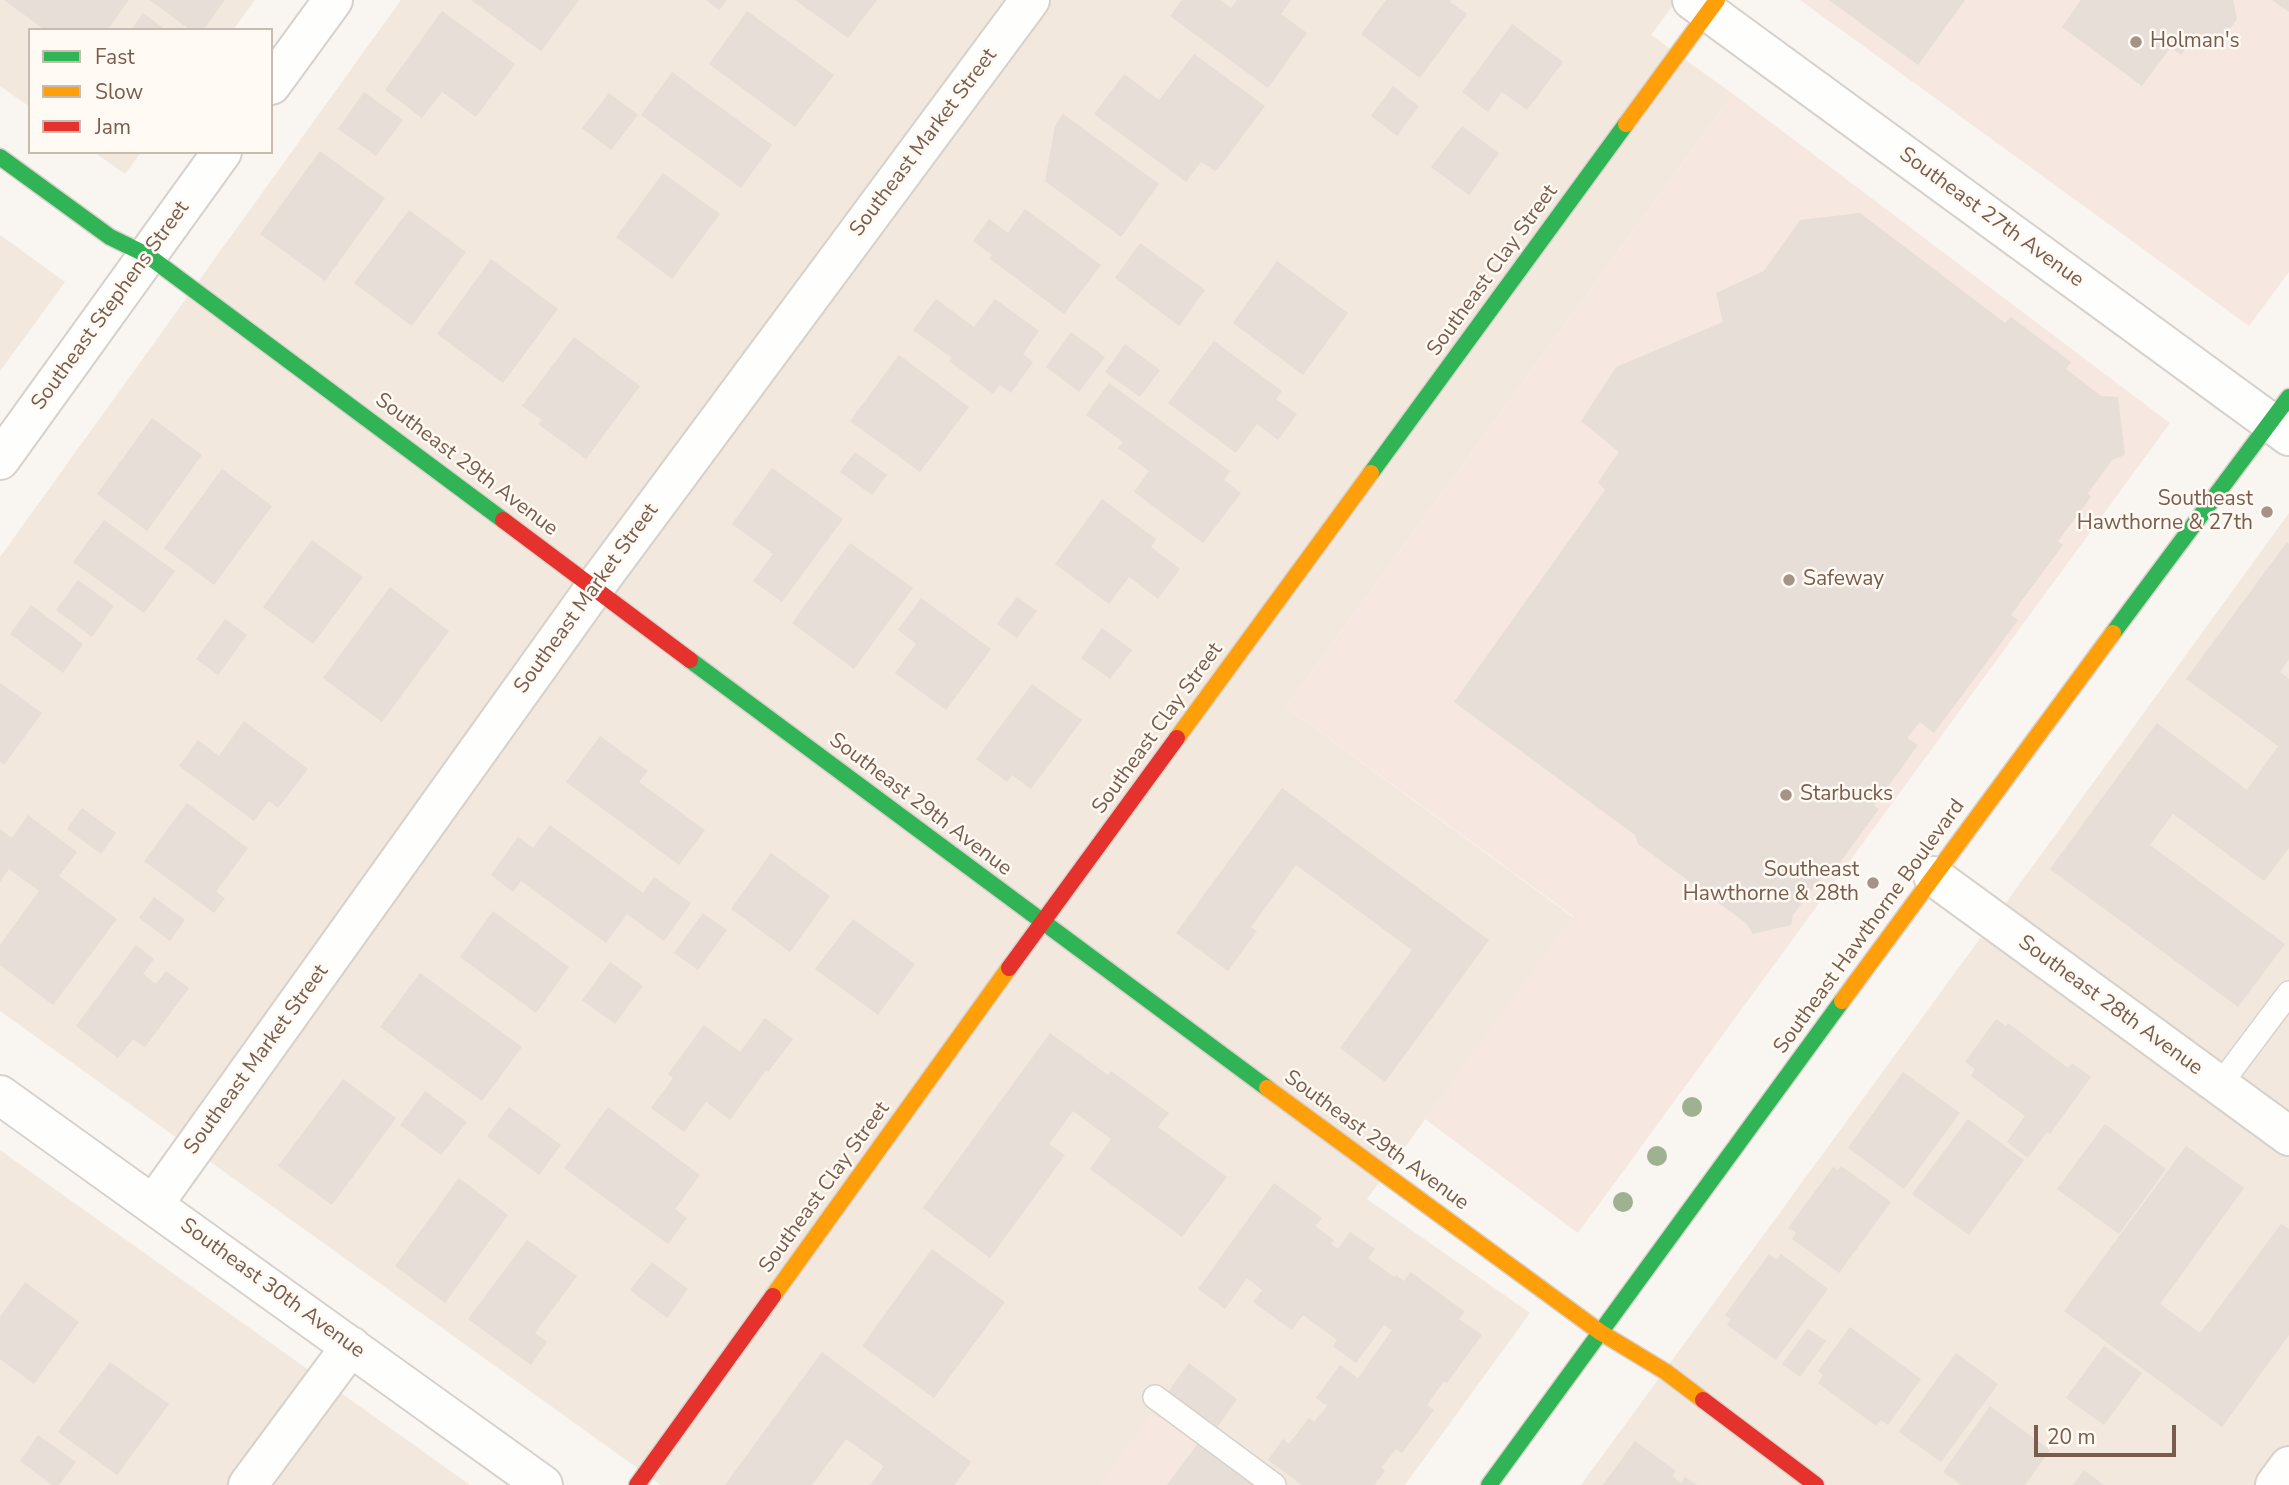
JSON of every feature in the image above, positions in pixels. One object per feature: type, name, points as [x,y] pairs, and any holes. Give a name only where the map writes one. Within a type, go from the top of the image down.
[{"type":"street","points":[[273,82],[333,0]]},
{"type":"street","name":"Southeast Market Street","points":[[153,1205],[595,587],[1030,0]]},
{"type":"street","name":"Southeast 27th Avenue","points":[[1705,4],[2283,418]]},
{"type":"street","name":"Southeast Clay Street","points":[[638,1485],[1705,4]]},
{"type":"street","name":"Southeast Stephens Street","points":[[0,460],[221,154]]},
{"type":"street","name":"Southeast 29th Avenue","points":[[0,157],[110,237],[148,255],[1042,923],[1600,1332],[1666,1372],[1816,1485]]},
{"type":"street","name":"Southeast Hawthorne Boulevard","points":[[1489,1485],[1933,876],[2283,418]]},
{"type":"street","name":"Southeast 28th Avenue","points":[[1933,876],[2289,1136]]},
{"type":"street","name":"Southeast 30th Avenue","points":[[0,1095],[543,1485]]},
{"type":"street","points":[[247,1485],[351,1346]]},
{"type":"street","points":[[2275,1485],[2289,1465]]},
{"type":"lane","points":[[2219,1086],[2289,993]]},
{"type":"lane","points":[[1155,1397],[1274,1485]]},
{"type":"shaded area","points":[[0,0],[255,0],[234,28],[28,28],[28,106],[0,86]]},
{"type":"shaded area","points":[[401,0],[1677,0],[1651,35],[1733,94],[1286,707],[1573,917],[1367,1199],[1530,1313],[1405,1485],[661,1485],[0,1011],[0,557]]},
{"type":"shaded area","points":[[1800,0],[2289,0],[2289,272],[2249,326]]},
{"type":"shaded area","points":[[1733,94],[2170,423],[1578,1233],[1425,1119],[1573,916],[1286,707]]},
{"type":"shaded area","points":[[97,154],[140,154],[125,174]]},
{"type":"shaded area","points":[[0,235],[65,282],[0,371]]},
{"type":"shaded area","points":[[2289,513],[2289,1485],[1581,1485],[1995,918]]},
{"type":"shaded area","points":[[0,1150],[470,1485],[0,1485]]},
{"type":"shaded area","points":[[1163,1396],[1283,1485],[1100,1485]]},
{"type":"building","points":[[4,0],[129,0],[108,28],[42,28]]},
{"type":"building","points":[[150,0],[225,0],[204,28],[187,28]]},
{"type":"building","points":[[471,0],[579,0],[541,51]]},
{"type":"building","points":[[706,0],[727,0],[719,10]]},
{"type":"building","points":[[795,0],[877,0],[848,38]]},
{"type":"building","points":[[1182,0],[1220,0],[1231,8],[1237,0],[1291,0],[1281,14],[1307,33],[1268,88],[1170,16]]},
{"type":"building","points":[[1386,0],[1451,0],[1450,2],[1467,14],[1420,78],[1361,34]]},
{"type":"building","points":[[1829,0],[1965,0],[1918,65]]},
{"type":"building","name":"Holman's","points":[[2081,0],[2233,0],[2237,19],[2221,41],[2198,43],[2193,39],[2181,55],[2171,47],[2142,86],[2062,27]]},
{"type":"building","name":"Holman's","points":[[2272,0],[2289,0],[2289,12],[2283,8]]},
{"type":"building","points":[[442,11],[515,64],[476,117],[442,92],[422,118],[385,90]]},
{"type":"building","points":[[747,11],[834,75],[795,127],[709,64]]},
{"type":"building","points":[[143,13],[163,28],[132,28]]},
{"type":"building","points":[[1512,24],[1563,62],[1527,110],[1502,92],[1488,112],[1462,92]]},
{"type":"building","points":[[1194,54],[1265,106],[1215,171],[1201,162],[1186,182],[1094,114],[1124,74],[1159,100]]},
{"type":"building","points":[[672,72],[772,145],[741,188],[641,115]]},
{"type":"building","points":[[1393,86],[1419,106],[1397,136],[1371,116]]},
{"type":"building","points":[[364,92],[403,120],[376,156],[338,129]]},
{"type":"building","points":[[609,93],[638,115],[611,150],[582,128]]},
{"type":"building","points":[[1063,114],[1159,184],[1121,237],[1045,181],[1055,126]]},
{"type":"building","points":[[1462,126],[1499,153],[1469,195],[1431,167]]},
{"type":"building","points":[[320,151],[385,198],[325,281],[260,234]]},
{"type":"building","points":[[663,173],[720,214],[672,279],[616,237]]},
{"type":"building","points":[[1025,209],[1101,265],[1064,314],[989,258],[992,255],[973,241],[989,219],[1008,233]]},
{"type":"building","points":[[409,210],[466,252],[412,326],[354,283]]},
{"type":"building","name":"Safeway","points":[[1860,213],[2005,323],[2011,317],[2071,362],[2066,369],[2101,396],[2118,397],[2125,455],[2112,460],[2088,493],[2091,497],[2058,541],[2063,545],[2011,615],[2018,620],[1934,733],[1920,722],[1907,738],[1918,745],[1874,806],[1879,809],[1828,879],[1823,875],[1793,915],[1791,925],[1753,934],[1746,923],[1638,844],[1635,835],[1454,702],[1605,490],[1598,482],[1619,452],[1581,421],[1616,367],[1723,322],[1716,293],[1764,271],[1800,220]]},
{"type":"building","points":[[1140,243],[1205,290],[1179,326],[1115,278]]},
{"type":"building","points":[[491,259],[558,309],[503,383],[437,334]]},
{"type":"building","points":[[1277,261],[1348,313],[1303,375],[1233,323]]},
{"type":"building","points":[[936,299],[974,327],[995,299],[1039,331],[1023,354],[1033,362],[1011,393],[1000,385],[993,394],[949,361],[952,358],[913,330]]},
{"type":"building","points":[[1071,332],[1105,357],[1079,392],[1046,367]]},
{"type":"building","points":[[574,337],[640,386],[586,459],[538,424],[542,420],[522,406]]},
{"type":"building","points":[[1214,341],[1282,391],[1276,399],[1297,414],[1278,440],[1257,424],[1236,453],[1168,403]]},
{"type":"building","points":[[1125,344],[1160,370],[1140,397],[1105,372]]},
{"type":"building","points":[[899,355],[969,407],[920,472],[850,421]]},
{"type":"building","points":[[1109,383],[1230,471],[1224,480],[1241,493],[1203,543],[1134,492],[1149,471],[1118,448],[1123,442],[1086,415]]},
{"type":"building","points":[[152,418],[202,455],[147,531],[97,494]]},
{"type":"building","points":[[855,452],[887,475],[872,495],[840,472]]},
{"type":"building","points":[[772,468],[843,519],[782,602],[753,581],[773,554],[732,524]]},
{"type":"building","points":[[222,469],[272,506],[214,585],[164,548]]},
{"type":"building","points":[[1102,499],[1156,539],[1151,547],[1180,569],[1158,599],[1129,577],[1109,604],[1055,564]]},
{"type":"building","points":[[104,520],[175,571],[144,613],[73,562]]},
{"type":"building","points":[[312,540],[363,577],[313,644],[263,607]]},
{"type":"building","points":[[2287,542],[2289,659],[2280,672],[2289,679],[2289,848],[2264,881],[2173,814],[2150,845],[2285,944],[2238,1007],[2050,869],[2157,723],[2247,790],[2278,746],[2186,679]]},
{"type":"building","points":[[850,543],[913,588],[854,669],[792,623]]},
{"type":"building","points":[[78,580],[114,606],[92,637],[56,610]]},
{"type":"building","points":[[390,587],[449,631],[382,722],[323,678]]},
{"type":"building","points":[[1017,597],[1037,611],[1017,638],[997,624]]},
{"type":"building","points":[[921,598],[991,649],[946,710],[895,673],[916,644],[898,630]]},
{"type":"building","points":[[31,605],[83,644],[63,673],[10,634]]},
{"type":"building","points":[[225,619],[247,635],[218,675],[196,659]]},
{"type":"building","points":[[1102,628],[1132,650],[1110,679],[1081,658]]},
{"type":"building","points":[[0,683],[42,713],[4,765],[0,761]]},
{"type":"building","points":[[1032,684],[1082,720],[1031,789],[1012,775],[1007,782],[976,759]]},
{"type":"building","points":[[244,721],[308,769],[278,808],[269,801],[254,821],[179,766],[198,740],[219,756]]},
{"type":"building","points":[[600,736],[648,771],[639,782],[705,830],[679,865],[566,782]]},
{"type":"building","points":[[1282,788],[1489,940],[1385,1082],[1340,1048],[1412,950],[1296,865],[1251,927],[1257,931],[1228,971],[1176,933]]},
{"type":"building","points":[[187,803],[248,848],[216,892],[225,898],[214,913],[144,861]]},
{"type":"building","points":[[82,808],[116,833],[101,854],[67,829]]},
{"type":"building","points":[[28,815],[77,852],[59,876],[117,919],[53,1005],[0,965],[0,945],[39,891],[9,869],[0,882],[0,829],[12,838]]},
{"type":"building","points":[[550,825],[643,893],[654,877],[691,903],[664,941],[627,914],[606,943],[521,881],[513,892],[491,875],[518,837],[533,848]]},
{"type":"building","points":[[771,853],[830,896],[790,952],[731,909]]},
{"type":"building","points":[[154,897],[185,920],[170,941],[139,918]]},
{"type":"building","points":[[493,911],[569,967],[536,1013],[460,957]]},
{"type":"building","points":[[703,913],[727,930],[698,970],[674,953]]},
{"type":"building","points":[[853,919],[915,964],[878,1015],[815,969]]},
{"type":"building","points":[[136,945],[154,959],[143,974],[156,984],[166,971],[189,988],[145,1047],[133,1039],[118,1058],[76,1026]]},
{"type":"building","points":[[610,962],[643,986],[615,1024],[582,1000]]},
{"type":"building","points":[[420,973],[522,1047],[482,1101],[380,1027]]},
{"type":"building","points":[[765,1018],[793,1039],[768,1072],[766,1070],[730,1120],[706,1102],[684,1132],[651,1108],[673,1078],[668,1074],[704,1025],[740,1052]]},
{"type":"building","points":[[1996,1019],[2006,1026],[2008,1023],[2068,1068],[2072,1063],[2091,1077],[2050,1134],[2047,1132],[2028,1158],[2007,1142],[2025,1116],[1971,1076],[1975,1069],[1965,1062]]},
{"type":"building","points":[[1050,1033],[1108,1075],[1111,1071],[1169,1113],[1158,1127],[1227,1177],[1182,1237],[1090,1169],[1111,1139],[1073,1111],[1049,1144],[1065,1155],[990,1258],[923,1208]]},
{"type":"building","points":[[1903,1072],[1960,1113],[1904,1189],[1848,1148]]},
{"type":"building","points":[[343,1079],[396,1118],[332,1205],[278,1166]]},
{"type":"building","points":[[425,1091],[467,1122],[441,1155],[400,1125]]},
{"type":"building","points":[[509,1107],[561,1145],[539,1175],[487,1136]]},
{"type":"building","points":[[608,1107],[700,1175],[675,1209],[687,1218],[668,1244],[564,1168]]},
{"type":"building","points":[[1968,1119],[2024,1160],[1969,1235],[1912,1194]]},
{"type":"building","points":[[2105,1124],[2166,1169],[2119,1234],[2057,1189]]},
{"type":"building","points":[[2186,1146],[2244,1188],[2160,1304],[2200,1333],[2281,1224],[2289,1229],[2289,1335],[2222,1427],[2064,1311]]},
{"type":"building","points":[[1841,1166],[1891,1202],[1839,1273],[1792,1239],[1796,1233],[1788,1228],[1833,1167],[1838,1170]]},
{"type":"building","points":[[459,1178],[508,1215],[445,1303],[395,1266]]},
{"type":"building","points":[[1274,1183],[1322,1218],[1315,1226],[1334,1240],[1331,1244],[1338,1249],[1350,1232],[1375,1249],[1368,1258],[1404,1281],[1411,1272],[1465,1312],[1459,1319],[1482,1335],[1447,1383],[1444,1381],[1427,1405],[1434,1410],[1402,1453],[1396,1449],[1381,1468],[1385,1471],[1374,1485],[1302,1485],[1268,1460],[1283,1439],[1289,1444],[1309,1418],[1314,1422],[1327,1406],[1316,1398],[1340,1365],[1358,1378],[1392,1330],[1384,1325],[1356,1363],[1333,1346],[1337,1340],[1303,1315],[1292,1330],[1253,1302],[1262,1290],[1247,1278],[1225,1309],[1198,1289]]},
{"type":"building","points":[[527,1240],[577,1276],[535,1333],[547,1342],[531,1365],[468,1319]]},
{"type":"building","points":[[932,1249],[1005,1302],[934,1398],[862,1346]]},
{"type":"building","points":[[1769,1254],[1777,1260],[1781,1254],[1828,1289],[1776,1360],[1727,1325],[1731,1319],[1725,1315]]},
{"type":"building","points":[[652,1262],[688,1289],[667,1318],[630,1290]]},
{"type":"building","points":[[25,1282],[79,1322],[34,1384],[0,1359],[0,1317]]},
{"type":"building","points":[[1850,1327],[1921,1379],[1888,1425],[1881,1420],[1876,1426],[1818,1383],[1823,1375],[1818,1371]]},
{"type":"building","points":[[1808,1329],[1826,1341],[1800,1377],[1782,1364]]},
{"type":"building","points":[[2104,1346],[2142,1373],[2104,1425],[2066,1398]]},
{"type":"building","points":[[822,1352],[971,1462],[955,1485],[870,1485],[884,1466],[846,1439],[812,1485],[725,1485]]},
{"type":"building","points":[[1956,1353],[1998,1384],[1941,1462],[1899,1432]]},
{"type":"building","points":[[110,1362],[169,1404],[117,1475],[58,1432]]},
{"type":"building","points":[[1189,1363],[1237,1399],[1216,1429],[1167,1393]]},
{"type":"building","points":[[1990,1406],[2050,1450],[2025,1485],[1961,1485],[1943,1472]]},
{"type":"building","points":[[38,1435],[76,1462],[59,1485],[52,1485],[20,1461]]},
{"type":"building","points":[[1635,1441],[1676,1471],[1672,1476],[1681,1483],[1685,1477],[1697,1485],[1603,1485]]},
{"type":"building","points":[[1199,1442],[1258,1485],[1167,1485]]},
{"type":"building","points":[[2084,1470],[2104,1485],[2073,1485]]},
{"type":"traffic: fast","points":[[1371,473],[1626,124]]},
{"type":"traffic: fast","points":[[0,157],[110,237],[147,255],[503,520]]},
{"type":"traffic: fast","points":[[2113,633],[2289,397]]},
{"type":"traffic: fast","points":[[690,660],[1267,1088]]},
{"type":"traffic: fast","points":[[1489,1485],[1842,1001]]},
{"type":"traffic: slow","points":[[1626,124],[1717,0]]},
{"type":"traffic: slow","points":[[1177,738],[1371,473]]},
{"type":"traffic: slow","points":[[1842,1001],[2113,633]]},
{"type":"traffic: slow","points":[[773,1296],[1009,968]]},
{"type":"traffic: slow","points":[[1267,1088],[1600,1332],[1666,1372],[1703,1400]]},
{"type":"traffic: jam","points":[[503,520],[690,660]]},
{"type":"traffic: jam","points":[[1009,968],[1177,738]]},
{"type":"traffic: jam","points":[[637,1485],[773,1296]]},
{"type":"traffic: jam","points":[[1703,1400],[1816,1485]]},
{"type":"place","name":"Holman's","points":[[2136,42]]},
{"type":"place","name":"Southeast Hawthorne & 27th","points":[[2267,512]]},
{"type":"place","name":"Safeway","points":[[1789,580]]},
{"type":"place","name":"Starbucks","points":[[1786,795]]},
{"type":"place","name":"Southeast Hawthorne & 28th","points":[[1873,883]]}]
